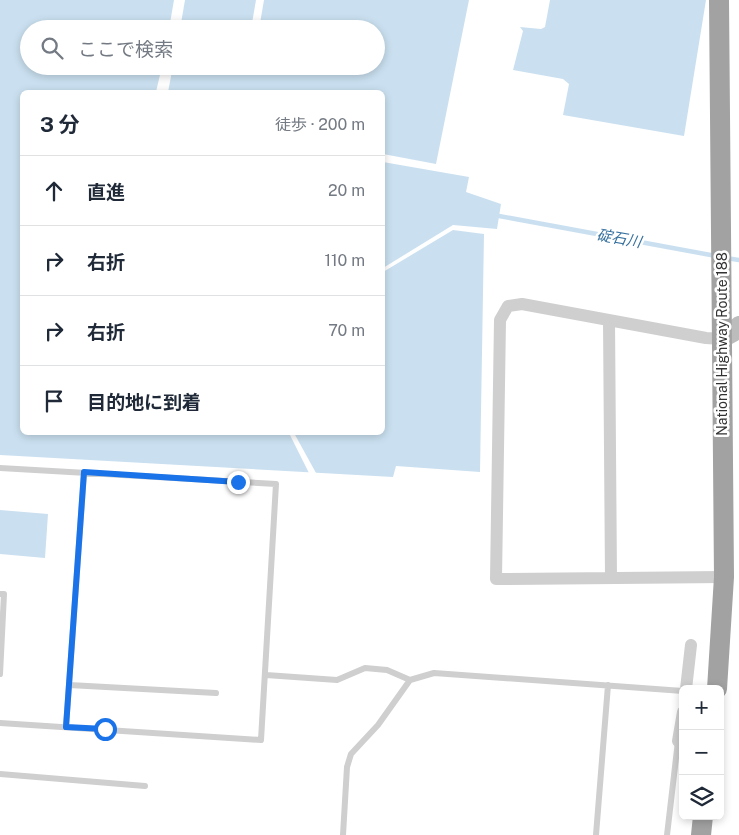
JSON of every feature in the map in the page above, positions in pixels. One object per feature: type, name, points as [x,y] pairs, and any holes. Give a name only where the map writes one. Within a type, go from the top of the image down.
[{"type":"highway","name":"National Highway Route 188","points":[[717,685],[724,577],[719,0]]},
{"type":"highway","points":[[701,835],[703,820]]},
{"type":"main road","points":[[722,338],[733,333],[739,324]]},
{"type":"street","points":[[722,338],[706,338],[522,304],[508,306],[500,320],[496,579],[724,577]]},
{"type":"street","points":[[609,321],[611,578]]},
{"type":"street","points":[[686,685],[691,645]]},
{"type":"street","points":[[678,741],[680,730]]},
{"type":"lane","points":[[0,468],[276,484],[261,740],[0,722]]},
{"type":"lane","points":[[66,727],[84,472]]},
{"type":"lane","points":[[0,594],[4,594],[0,674]]},
{"type":"lane","points":[[266,675],[337,680],[365,668],[387,670],[410,680]]},
{"type":"lane","points":[[343,835],[347,767],[351,754],[378,726],[410,680],[434,673],[679,691]]},
{"type":"lane","points":[[69,685],[216,693]]},
{"type":"lane","points":[[596,835],[608,685]]},
{"type":"lane","points":[[667,835],[678,741]]},
{"type":"lane","points":[[0,774],[145,786]]},
{"type":"water","points":[[0,0],[174,0],[171,20],[20,20],[20,75],[160,75],[156,90],[20,90],[20,435],[385,435],[385,271],[453,230],[484,234],[480,472],[396,466],[393,477],[0,455]]},
{"type":"water","points":[[185,0],[256,0],[253,20],[182,20]]},
{"type":"water","points":[[264,0],[469,0],[436,164],[385,154],[385,90],[168,90],[171,75],[385,75],[385,20],[261,20]]},
{"type":"water","points":[[550,0],[706,0],[684,136],[563,115],[569,84],[563,79],[513,70],[523,31],[520,27],[541,29],[545,27]]},
{"type":"water","points":[[385,162],[469,177],[466,192],[501,204],[497,229],[453,225],[385,267]]},
{"type":"water","points":[[0,510],[48,514],[45,558],[0,554]]},
{"type":"pier","points":[[290,435],[295,435],[316,473],[309,473]]},
{"type":"waterway","name":"碇石川","points":[[499,216],[716,256]]},
{"type":"waterway","name":"碇石川","points":[[726,258],[739,260]]},
{"type":"route","points":[[105,729],[66,727],[84,472],[238,482]]}]
